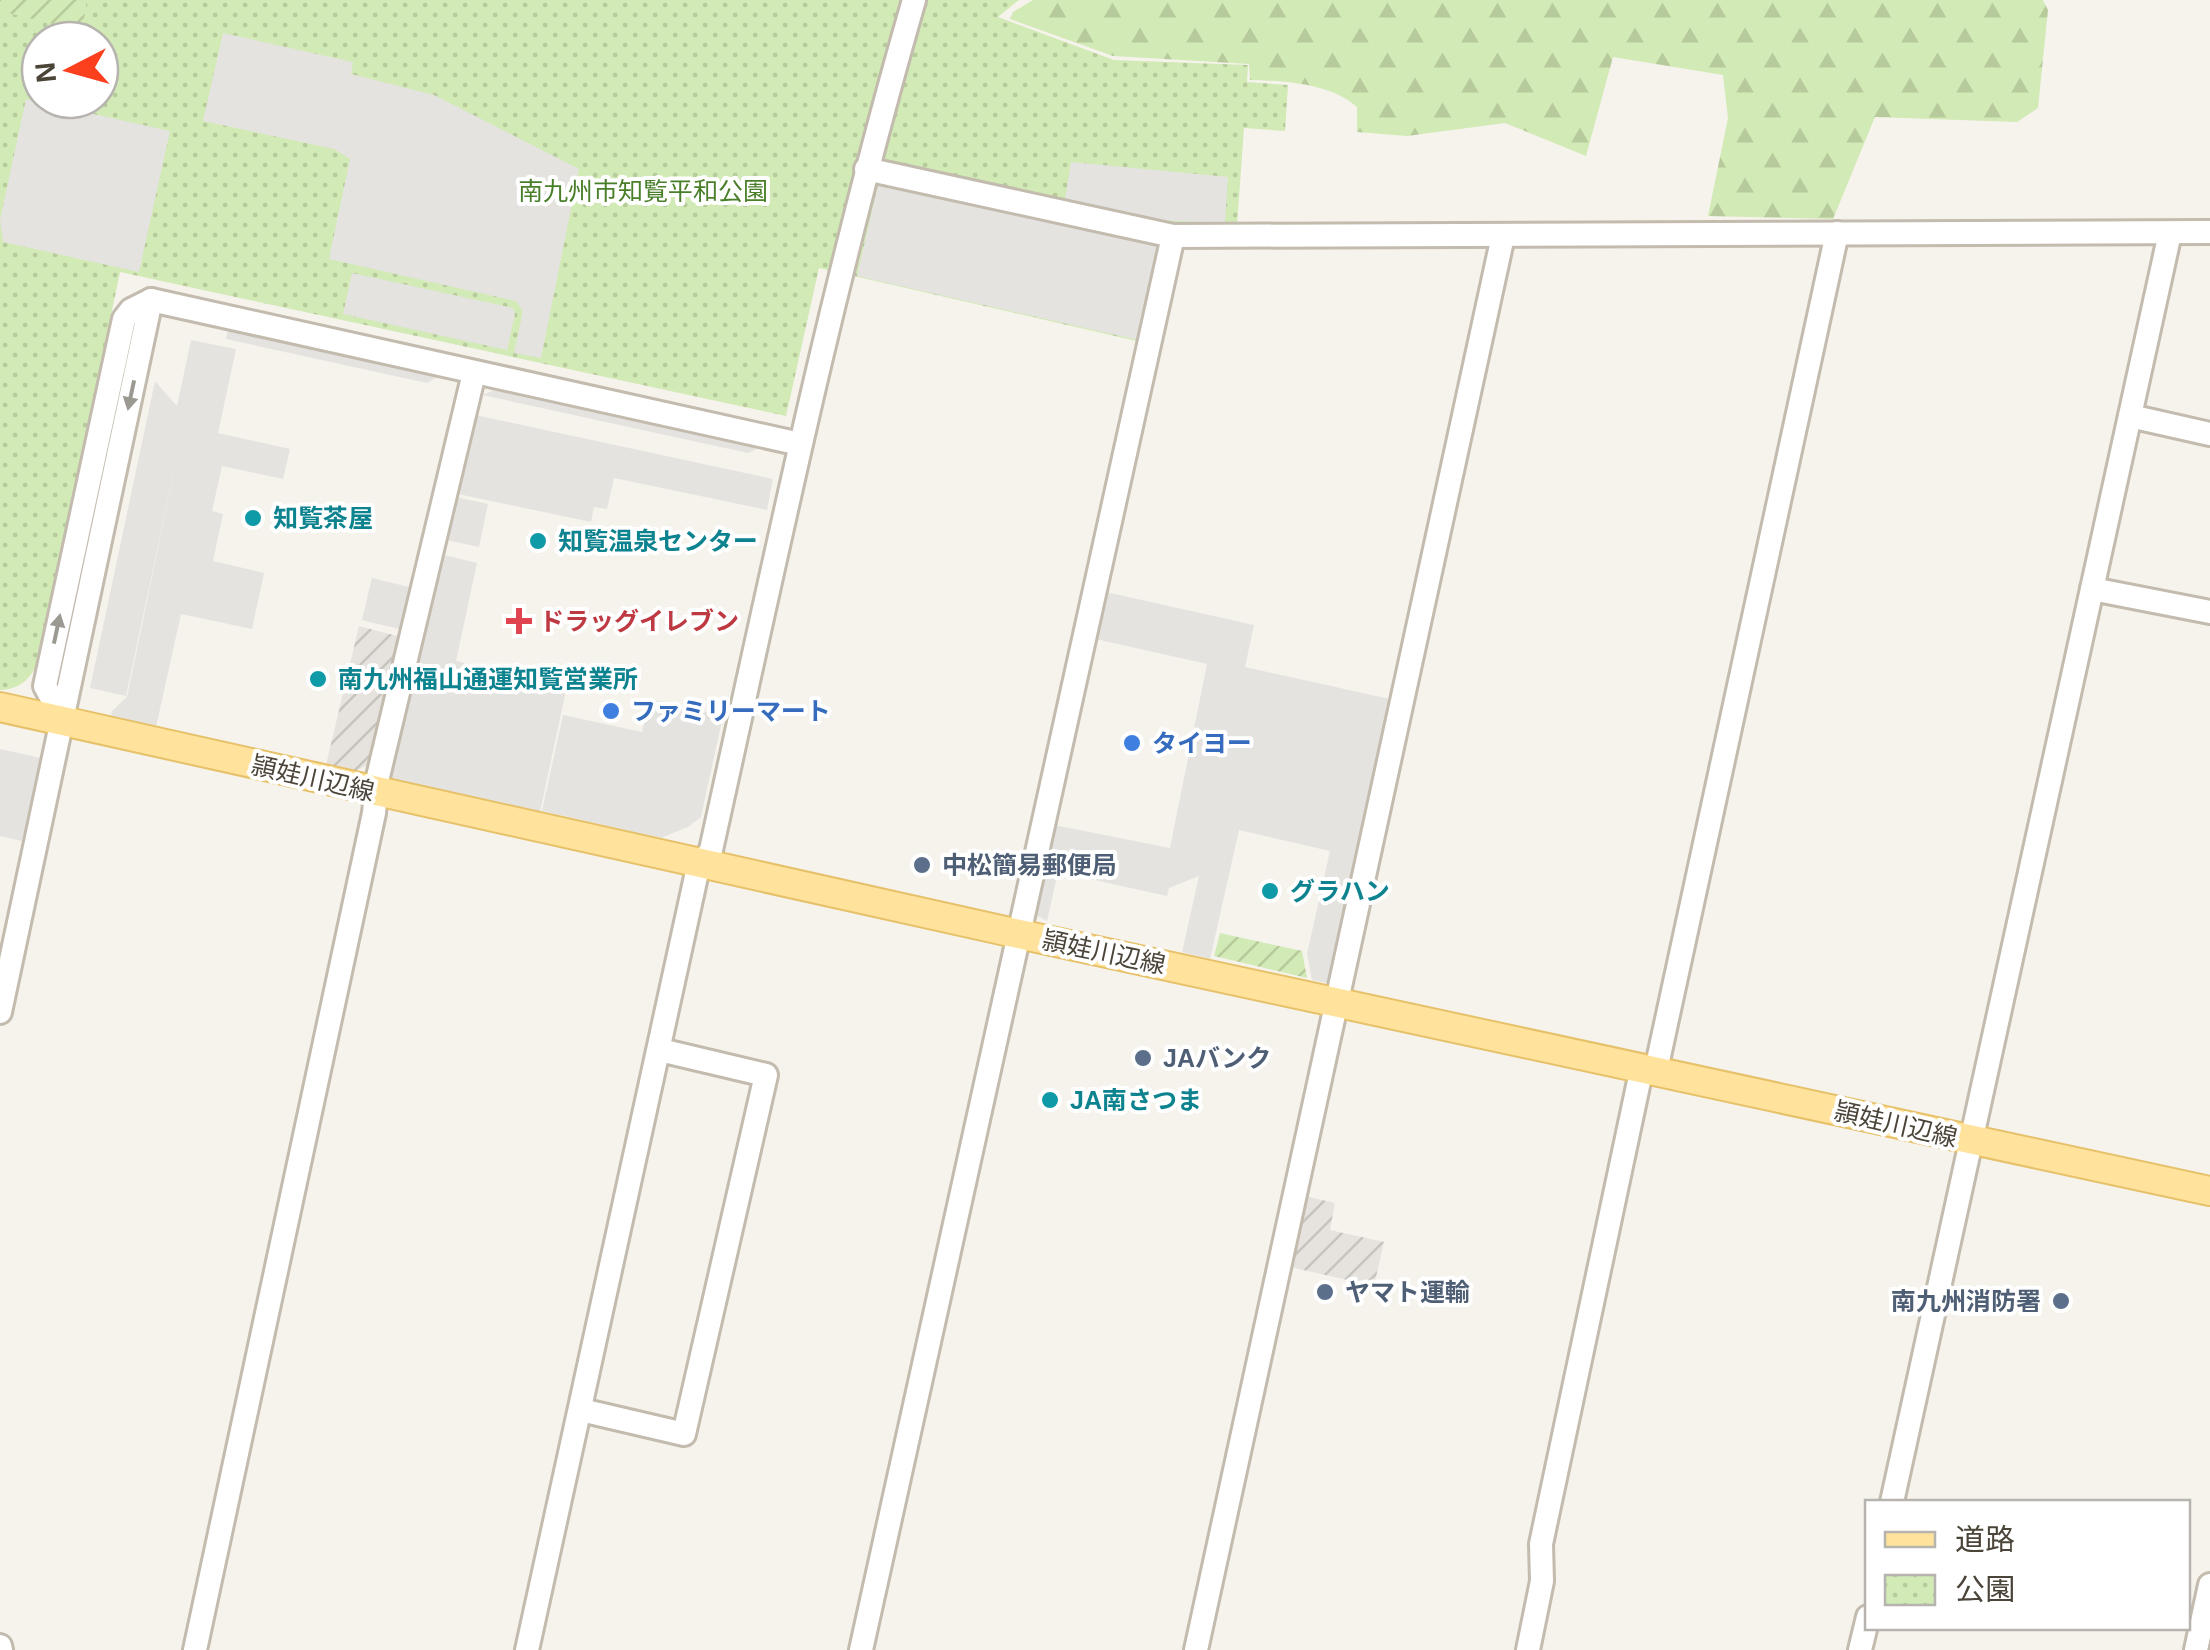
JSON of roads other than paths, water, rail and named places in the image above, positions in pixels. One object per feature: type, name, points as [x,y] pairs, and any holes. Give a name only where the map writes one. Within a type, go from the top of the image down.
[{"type":"main road","name":"頴娃川辺線","points":[[0,706],[1019,934],[2210,1191]]},
{"type":"street","points":[[527,1650],[697,872],[711,850],[800,444],[866,169],[914,0]]},
{"type":"street","points":[[866,169],[1172,236],[2210,232]]},
{"type":"street","points":[[1892,1500],[2170,232]]},
{"type":"street","points":[[1528,1650],[1542,1581],[1540,1544],[1837,233]]},
{"type":"street","points":[[861,1650],[1172,236]]},
{"type":"street","points":[[1196,1650],[1503,236]]},
{"type":"street","points":[[0,1012],[64,720],[45,686],[124,319],[132,310],[151,300],[800,444]]},
{"type":"street","points":[[196,1650],[376,792],[474,373]]},
{"type":"street","points":[[2130,416],[2210,434]]},
{"type":"street","points":[[2092,589],[2210,612]]},
{"type":"street","points":[[580,1410],[684,1434],[766,1074],[660,1050]]},
{"type":"street","points":[[2196,1650],[2210,1584]]},
{"type":"place","name":"知覧茶屋","points":[[253,518]]},
{"type":"place","name":"知覧温泉センター","points":[[538,541]]},
{"type":"place","name":"ドラッグイレブン","points":[[519,621]]},
{"type":"place","name":"南九州福山通運知覧営業所","points":[[318,679]]},
{"type":"place","name":"ファミリーマート","points":[[611,711]]},
{"type":"place","name":"タイヨー","points":[[1132,743]]},
{"type":"place","name":"中松簡易郵便局","points":[[922,865]]},
{"type":"place","name":"グラハン","points":[[1270,891]]},
{"type":"place","name":"JAバンク","points":[[1143,1058]]},
{"type":"place","name":"JA南さつま","points":[[1050,1100]]},
{"type":"place","name":"ヤマト運輸","points":[[1325,1292]]},
{"type":"place","name":"南九州消防署","points":[[2061,1301]]},
{"type":"park label","name":"南九州市知覧平和公園","points":[[643,191]]}]
